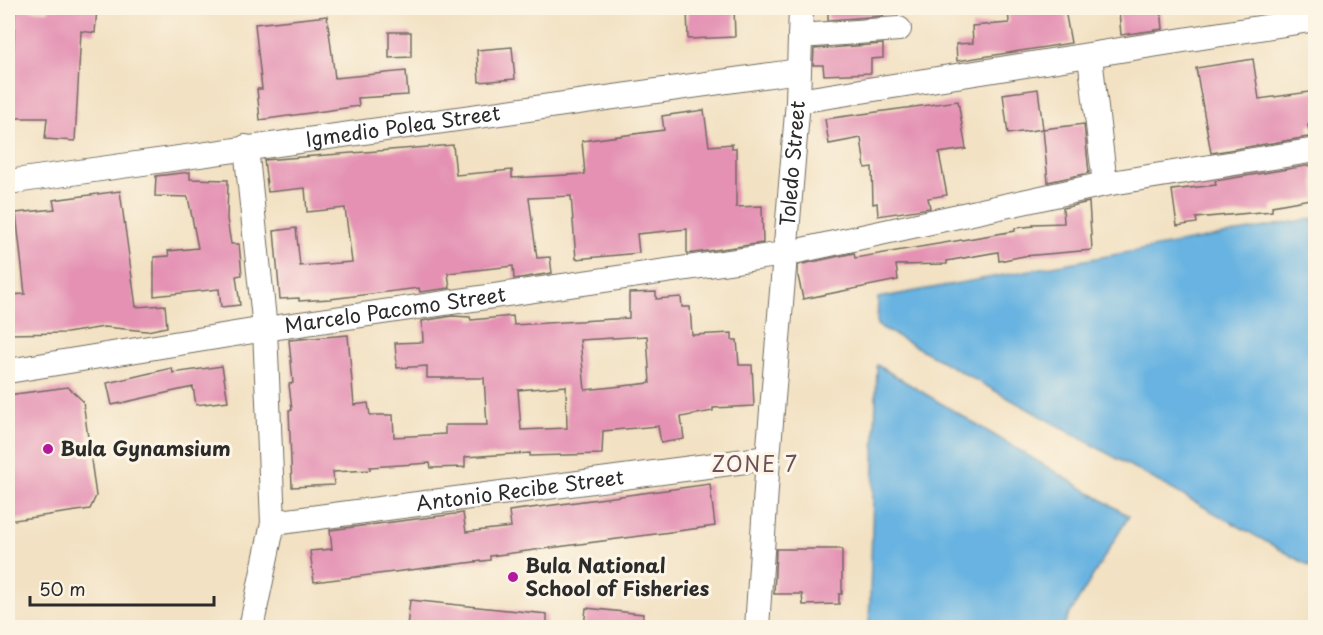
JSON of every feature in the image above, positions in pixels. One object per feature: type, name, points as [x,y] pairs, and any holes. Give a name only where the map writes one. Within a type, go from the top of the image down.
[{"type":"street","name":"Toledo Street","points":[[758,627],[768,458],[798,101],[801,8]]},
{"type":"street","points":[[798,101],[1090,57],[1316,19]]},
{"type":"street","points":[[800,36],[899,28]]},
{"type":"street","points":[[1090,57],[1105,184]]},
{"type":"street","name":"Igmedio Polea Street","points":[[8,182],[799,71]]},
{"type":"street","points":[[246,147],[265,329],[273,523],[250,627]]},
{"type":"street","name":"Marcelo Pacomo Street","points":[[8,371],[265,329],[784,254],[1105,184],[1316,150]]},
{"type":"street","name":"Antonio Recibe Street","points":[[273,523],[768,458]]},
{"type":"water","points":[[1315,218],[1315,569],[877,325],[878,298]]},
{"type":"water","points":[[877,365],[1129,516],[1062,627],[869,627]]},
{"type":"building","points":[[49,8],[97,8],[95,33],[81,31],[75,141],[45,139],[47,118],[8,118],[8,62],[13,62],[15,9],[49,11]]},
{"type":"building","points":[[687,8],[734,8],[735,37],[688,39]]},
{"type":"building","points":[[828,8],[883,8],[883,16],[828,20]]},
{"type":"building","points":[[1008,8],[1032,8],[1032,13],[1065,10],[1071,43],[957,61],[956,44],[973,43],[972,26],[1009,23]]},
{"type":"building","points":[[1161,8],[1163,29],[1121,35],[1119,12]]},
{"type":"building","points":[[327,16],[335,78],[406,71],[408,95],[358,98],[359,106],[260,120],[257,89],[262,89],[255,24]]},
{"type":"building","points":[[389,32],[411,32],[411,57],[389,58]]},
{"type":"building","points":[[883,44],[883,58],[871,59],[871,73],[824,75],[823,65],[813,65],[814,49]]},
{"type":"building","points":[[512,47],[515,79],[479,82],[477,50]]},
{"type":"building","points":[[1253,59],[1259,99],[1316,91],[1316,125],[1308,125],[1310,136],[1308,137],[1211,153],[1196,68]]},
{"type":"building","points":[[1038,89],[1043,129],[1008,134],[1003,94]]},
{"type":"building","points":[[958,101],[966,149],[939,153],[947,195],[928,198],[930,208],[878,216],[877,203],[873,204],[872,167],[865,168],[861,138],[829,144],[825,119]]},
{"type":"building","points":[[704,110],[709,146],[732,144],[732,148],[736,148],[736,207],[762,206],[763,243],[687,254],[687,229],[637,234],[639,253],[576,259],[571,196],[529,198],[537,258],[550,257],[552,273],[514,279],[513,266],[448,273],[450,288],[420,292],[419,288],[330,299],[299,301],[299,298],[280,299],[274,231],[296,228],[300,266],[352,262],[345,208],[307,212],[305,188],[268,192],[264,160],[453,145],[456,175],[512,170],[512,178],[585,174],[582,141],[664,130],[662,116]]},
{"type":"building","points":[[1084,124],[1089,173],[1048,182],[1043,129]]},
{"type":"building","points":[[1312,165],[1316,198],[1272,206],[1272,211],[1196,218],[1197,223],[1177,226],[1172,190],[1216,185],[1215,181]]},
{"type":"building","points":[[190,172],[190,179],[228,180],[227,219],[231,244],[239,244],[242,275],[236,276],[240,305],[221,307],[219,289],[154,296],[154,257],[169,256],[168,251],[198,248],[188,197],[155,196],[156,176]]},
{"type":"building","points":[[120,191],[136,307],[165,305],[167,327],[147,331],[104,327],[67,333],[8,334],[8,295],[25,294],[16,213],[55,209],[53,200]]},
{"type":"building","points":[[1089,202],[1092,250],[1024,256],[999,261],[998,252],[947,261],[947,264],[896,265],[898,280],[803,299],[798,265],[854,253],[855,258],[1015,231],[1015,228],[1033,226],[1033,224],[1064,223],[1063,208]]},
{"type":"building","points":[[656,292],[656,299],[681,297],[682,307],[690,307],[692,335],[732,333],[732,340],[737,340],[739,365],[752,365],[754,406],[713,408],[713,411],[681,417],[684,439],[661,443],[658,426],[603,431],[602,454],[530,456],[530,453],[465,457],[465,467],[431,468],[430,463],[370,467],[370,470],[333,472],[334,485],[292,487],[289,410],[292,410],[289,384],[293,383],[289,340],[348,335],[354,405],[368,403],[370,415],[393,415],[394,437],[445,434],[445,425],[487,425],[484,378],[427,378],[427,366],[397,368],[395,343],[423,342],[422,321],[452,316],[470,317],[471,320],[513,316],[514,325],[629,318],[629,293]],"holes":[[[647,336],[650,383],[585,390],[580,340]],[[566,386],[567,428],[521,430],[518,390]]]},
{"type":"building","points":[[222,366],[228,401],[196,405],[193,387],[112,405],[107,383],[172,368],[173,373]]},
{"type":"building","name":"Bula Gynamsium","points":[[68,387],[83,401],[96,496],[90,509],[8,521],[8,395]]},
{"type":"building","points":[[710,484],[715,526],[490,556],[490,560],[314,582],[310,551],[332,549],[330,530],[463,513],[466,532],[511,527],[509,511]]},
{"type":"building","points":[[776,549],[842,549],[842,594],[839,594],[839,604],[803,605],[802,594],[774,594]]},
{"type":"building","points":[[410,600],[547,614],[547,627],[407,627]]},
{"type":"building","points":[[586,608],[643,614],[642,627],[584,627]]},
{"type":"place","name":"Bula Gynamsium","points":[[48,449]]},
{"type":"place","name":"Bula National School of Fisheries","points":[[513,577]]},
{"type":"district","name":"ZONE 7","points":[[755,465]]}]
